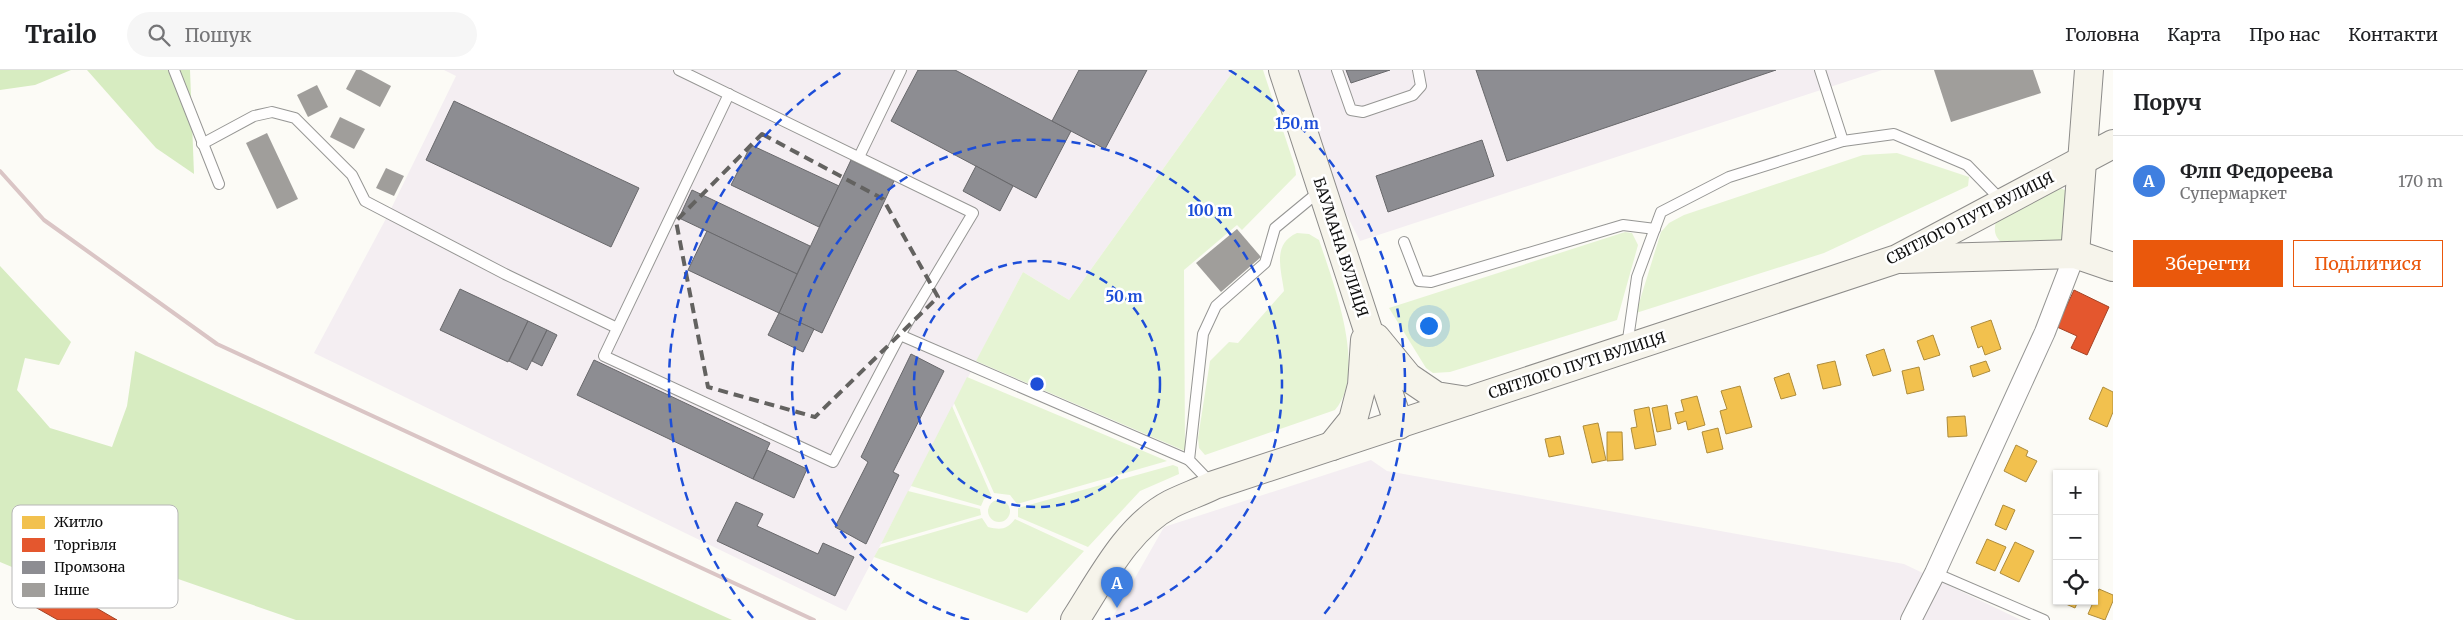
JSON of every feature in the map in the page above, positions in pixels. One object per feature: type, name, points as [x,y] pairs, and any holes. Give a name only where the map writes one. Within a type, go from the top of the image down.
[{"type":"main road","name":"БАУМАНА ВУЛИЦЯ","points":[[1283,70],[1399,425]]},
{"type":"main road","points":[[2075,254],[2089,70]]},
{"type":"main road","name":"СВІТЛОГО ПУТІ ВУЛИЦЯ","points":[[1075,620],[1119,553],[1144,525],[1170,505],[1214,485],[1897,259],[2113,144]]},
{"type":"main road","points":[[1897,259],[2075,254],[2113,267]]},
{"type":"main road","points":[[1366,326],[1408,377],[1436,396],[1470,401]]},
{"type":"main road","points":[[1332,446],[1353,420],[1362,385],[1366,326]]},
{"type":"street","points":[[1911,620],[1935,573],[2045,332],[2075,254]]},
{"type":"lane","points":[[174,70],[219,184]]},
{"type":"lane","points":[[680,70],[973,213],[900,335],[833,462],[604,356],[728,94]]},
{"type":"lane","points":[[859,157],[901,70]]},
{"type":"lane","points":[[1337,70],[1352,110],[1362,112],[1413,96],[1421,86],[1418,70]]},
{"type":"lane","points":[[1820,70],[1843,140]]},
{"type":"lane","points":[[202,144],[254,116],[272,112],[295,118],[352,175],[365,201],[505,274],[617,328]]},
{"type":"lane","points":[[1626,349],[1638,277],[1661,212],[1729,177],[1843,140],[1894,134],[1967,165],[2002,202]]},
{"type":"lane","points":[[1189,460],[1204,334],[1216,306],[1265,263],[1275,228],[1322,190]]},
{"type":"lane","points":[[1404,242],[1419,281],[1431,282],[1623,225],[1655,229]]},
{"type":"lane","points":[[900,335],[1189,460],[1214,485]]},
{"type":"lane","points":[[1935,573],[2044,620]]},
{"type":"highlighted area","points":[[762,134],[883,199],[938,297],[815,417],[708,387],[676,221]]},
{"type":"shaded area","points":[[444,70],[1234,70],[1069,300],[1023,272],[846,611],[314,353],[389,213],[456,76]]},
{"type":"shaded area","points":[[1293,70],[1882,70],[1360,241],[1332,186]]},
{"type":"shaded area","points":[[1371,460],[1387,471],[1904,564],[2021,620],[1111,620],[1164,527]]},
{"type":"green space","points":[[0,70],[71,70],[35,85],[0,90]]},
{"type":"green space","points":[[87,70],[190,70],[194,174],[156,148]]},
{"type":"green space","points":[[1234,70],[1263,70],[1296,175],[1242,230],[1237,225],[1184,270],[1185,451],[976,361],[1023,272],[1069,300]]},
{"type":"green space","points":[[1897,153],[1969,177],[1968,186],[1824,253],[1636,313],[1661,232],[1669,223],[1684,215],[1863,155]]},
{"type":"green space","points":[[2058,187],[2065,190],[2068,194],[2065,237],[2059,242],[2043,245],[2001,242],[1995,232],[1996,221]]},
{"type":"green space","points":[[1625,232],[1632,233],[1638,245],[1617,320],[1450,372],[1433,373],[1426,368],[1389,308]]},
{"type":"green space","points":[[1297,233],[1309,234],[1319,240],[1339,302],[1345,326],[1348,351],[1348,373],[1344,394],[1335,410],[1205,455],[1199,448],[1198,438],[1210,361],[1229,342],[1238,343],[1284,291],[1280,266],[1281,250],[1289,238]]},
{"type":"green space","points":[[0,266],[71,342],[59,365],[25,358],[17,390],[50,428],[112,447],[127,406],[135,351],[732,620],[296,620],[178,579],[178,505],[12,505],[12,567],[0,562]]},
{"type":"green space","points":[[967,377],[1167,461],[1017,504],[1010,495],[994,493],[954,403]]},
{"type":"green space","points":[[952,406],[991,495],[984,499],[981,506],[911,486]]},
{"type":"green space","points":[[1173,465],[1178,467],[1179,474],[1140,491],[1088,547],[1018,517],[1018,508]]},
{"type":"green space","points":[[908,491],[980,509],[981,515],[881,544]]},
{"type":"green space","points":[[999,500],[1007,503],[1010,511],[1007,519],[999,522],[991,519],[988,511],[991,503]]},
{"type":"green space","points":[[982,518],[988,527],[996,529],[1006,527],[1015,519],[1084,551],[1027,613],[874,557],[879,548]]},
{"type":"building: Житло","points":[[1991,320],[2001,349],[1985,355],[1982,346],[1978,348],[1971,327]]},
{"type":"building: Житло","points":[[1933,335],[1940,355],[1924,360],[1917,341]]},
{"type":"building: Житло","points":[[1884,349],[1891,371],[1873,376],[1866,355]]},
{"type":"building: Житло","points":[[1835,361],[1841,385],[1823,389],[1817,365]]},
{"type":"building: Житло","points":[[1986,361],[1990,371],[1973,377],[1970,366]]},
{"type":"building: Житло","points":[[1919,367],[1924,390],[1907,394],[1902,371]]},
{"type":"building: Житло","points":[[1789,373],[1796,395],[1781,399],[1774,378]]},
{"type":"building: Житло","points":[[1740,386],[1752,427],[1726,434],[1720,411],[1727,409],[1721,391]]},
{"type":"building: Житло","points":[[2103,387],[2113,392],[2113,412],[2107,427],[2089,419]]},
{"type":"building: Житло","points":[[1697,396],[1705,425],[1688,430],[1686,421],[1678,424],[1675,413],[1684,411],[1681,400]]},
{"type":"building: Житло","points":[[1667,405],[1671,429],[1657,432],[1652,408]]},
{"type":"building: Житло","points":[[1649,407],[1656,445],[1635,449],[1631,428],[1637,427],[1634,410]]},
{"type":"building: Житло","points":[[1965,416],[1967,436],[1948,437],[1947,417]]},
{"type":"building: Житло","points":[[1598,423],[1606,460],[1592,463],[1583,426]]},
{"type":"building: Житло","points":[[1718,428],[1723,449],[1707,453],[1702,432]]},
{"type":"building: Житло","points":[[1607,432],[1622,432],[1623,460],[1607,461]]},
{"type":"building: Житло","points":[[1560,436],[1564,454],[1549,457],[1545,439]]},
{"type":"building: Житло","points":[[2016,445],[2028,451],[2026,456],[2037,461],[2026,482],[2004,471]]},
{"type":"building: Житло","points":[[2003,505],[2015,510],[2006,530],[1995,525]]},
{"type":"building: Житло","points":[[1987,539],[2006,547],[1995,571],[1976,563]]},
{"type":"building: Житло","points":[[2015,542],[2034,551],[2019,582],[2000,573]]},
{"type":"building: Житло","points":[[2099,589],[2113,595],[2113,601],[2105,620],[2088,614],[2092,605],[2098,605]]},
{"type":"building: Торгівля","points":[[2074,290],[2109,307],[2087,355],[2071,348],[2077,336],[2057,327]]},
{"type":"building: Торгівля","points":[[37,608],[96,608],[117,620],[58,620]]},
{"type":"building: Промзона","points":[[918,70],[955,70],[1071,131],[1036,198],[891,121]]},
{"type":"building: Промзона","points":[[1079,70],[1147,70],[1105,149],[1052,121]]},
{"type":"building: Промзона","points":[[1346,70],[1390,70],[1351,83]]},
{"type":"building: Промзона","points":[[1476,70],[1776,70],[1507,161]]},
{"type":"building: Промзона","points":[[454,101],[639,188],[611,247],[426,160]]},
{"type":"building: Промзона","points":[[1482,140],[1494,176],[1388,212],[1376,176]]},
{"type":"building: Промзона","points":[[751,145],[839,186],[819,227],[731,185]]},
{"type":"building: Промзона","points":[[851,160],[894,181],[822,333],[779,313]]},
{"type":"building: Промзона","points":[[976,166],[1013,186],[1000,211],[963,191]]},
{"type":"building: Промзона","points":[[692,190],[810,246],[797,274],[679,218]]},
{"type":"building: Промзона","points":[[707,231],[797,274],[779,313],[688,270]]},
{"type":"building: Промзона","points":[[460,289],[528,321],[508,362],[440,330]]},
{"type":"building: Промзона","points":[[779,313],[814,329],[803,352],[768,335]]},
{"type":"building: Промзона","points":[[528,321],[547,330],[527,370],[509,361]]},
{"type":"building: Промзона","points":[[547,330],[557,335],[542,366],[532,361]]},
{"type":"building: Промзона","points":[[911,354],[944,371],[893,472],[899,475],[866,544],[835,527],[868,462],[861,457]]},
{"type":"building: Промзона","points":[[594,360],[770,443],[753,479],[577,395]]},
{"type":"building: Промзона","points":[[767,450],[807,469],[794,498],[753,479]]},
{"type":"building: Промзона","points":[[736,502],[763,514],[757,526],[818,554],[823,543],[854,557],[835,596],[717,541]]},
{"type":"building: Інше","points":[[356,70],[361,70],[391,86],[380,107],[346,89]]},
{"type":"building: Інше","points":[[1934,70],[2033,70],[2041,93],[1951,122]]},
{"type":"building: Інше","points":[[317,85],[328,107],[308,117],[297,95]]},
{"type":"building: Інше","points":[[340,117],[365,129],[354,149],[330,137]]},
{"type":"building: Інше","points":[[267,133],[298,199],[277,209],[246,143]]},
{"type":"building: Інше","points":[[386,168],[404,176],[394,196],[376,188]]},
{"type":"building: Інше","points":[[1237,229],[1261,257],[1221,292],[1196,263]]},
{"type":"railway","points":[[0,171],[44,220],[217,344],[814,620]]},
{"type":"place","name":"Флп Федореева","points":[[1117,608]]}]
